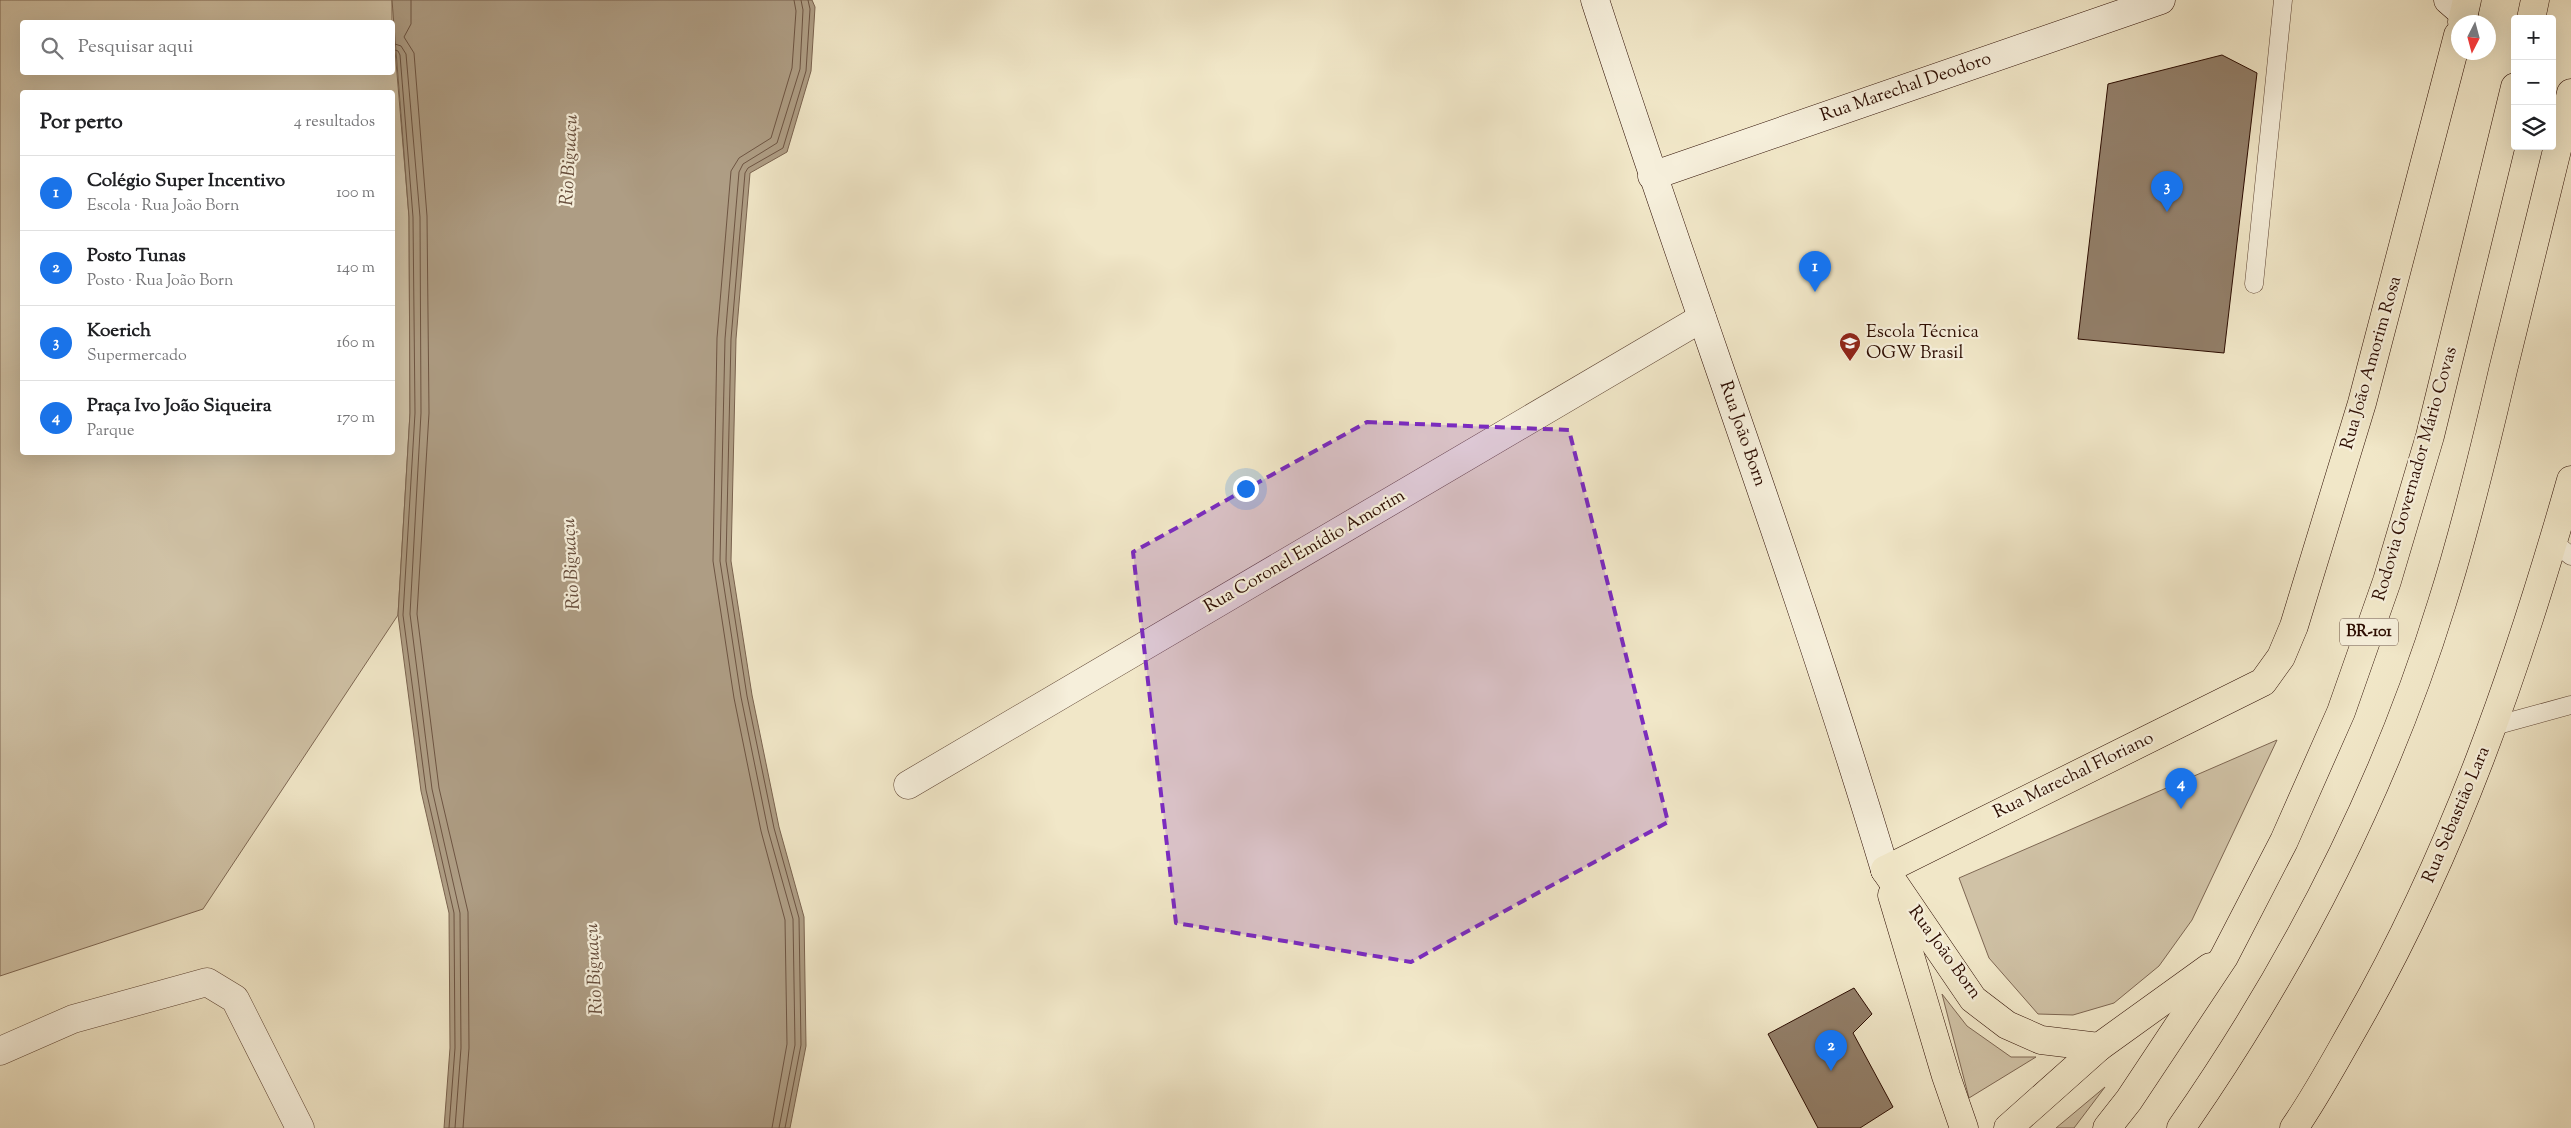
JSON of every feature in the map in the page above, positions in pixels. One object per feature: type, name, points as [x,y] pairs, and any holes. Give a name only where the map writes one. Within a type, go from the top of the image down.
[{"type":"main road","points":[[2532,15],[2535,0]]},
{"type":"main road","name":"Rua João Amorim Rosa","points":[[2263,682],[2281,657],[2291,634],[2314,561],[2396,278],[2460,14]]},
{"type":"main road","points":[[2181,1128],[2278,977],[2360,819],[2403,714],[2442,605],[2473,494],[2571,93]]},
{"type":"main road","name":"Rodovia Governador Mário Covas","points":[[2107,1128],[2129,1100],[2224,957],[2284,840],[2341,712],[2387,581],[2430,436],[2511,103]]},
{"type":"main road","name":"Rua Sebastião Lara","points":[[2294,1128],[2310,1104],[2385,972],[2443,853],[2562,549],[2571,480]]},
{"type":"main road","name":"Rua Marechal Floriano","points":[[1885,870],[2263,682]]},
{"type":"main road","name":"Rua João Born","points":[[1885,870],[1973,999],[2007,1025],[2041,1040],[2099,1047]]},
{"type":"main road","name":"Rua João Born","points":[[1885,870],[1946,1076],[1964,1128]]},
{"type":"main road","points":[[2008,1128],[2099,1047],[2224,957]]},
{"type":"street","name":"Rua João Born","points":[[1595,0],[1652,176],[1702,318],[1861,790],[1885,870]]},
{"type":"street","name":"Rua Marechal Deodoro","points":[[1652,176],[2161,0]]},
{"type":"street","name":"Rua Coronel Emídio Amorim","points":[[908,785],[1702,318]]},
{"type":"street","points":[[0,1051],[73,1019],[207,982],[235,999],[300,1128]]},
{"type":"lane","points":[[2254,284],[2283,0]]},
{"type":"lane","points":[[2494,726],[2571,705]]},
{"type":"highlighted area","points":[[1367,422],[1569,430],[1668,822],[1411,962],[1176,923],[1133,552]]},
{"type":"shaded area","points":[[0,0],[392,0],[392,20],[20,20],[20,75],[395,75],[395,50],[409,217],[410,413],[398,615],[203,909],[0,976]]},
{"type":"shaded area","points":[[2277,740],[2192,920],[2159,966],[2114,1003],[2073,1015],[2038,1014],[1989,958],[1959,878]]},
{"type":"shaded area","points":[[1942,994],[1967,1026],[2011,1057],[2036,1057],[1969,1098]]},
{"type":"shaded area","points":[[2105,1087],[2074,1128],[2056,1128]]},
{"type":"water","name":"Rio Biguaçu","points":[[392,0],[812,0],[815,7],[811,71],[787,152],[750,173],[736,339],[731,561],[752,695],[779,827],[804,917],[806,1046],[790,1128],[444,1128],[450,1048],[449,913],[421,791],[398,615],[410,413],[409,217]]},
{"type":"building","points":[[2222,55],[2257,73],[2224,353],[2078,339],[2108,84]]},
{"type":"building","points":[[1854,988],[1872,1014],[1853,1033],[1893,1107],[1860,1128],[1818,1128],[1768,1034]]},
{"type":"place","name":"Koerich","points":[[2167,212]]},
{"type":"place","name":"Colégio Super Incentivo","points":[[1815,292]]},
{"type":"place","name":"Escola Técnica OGW Brasil","points":[[1850,362]]},
{"type":"place","name":"Praça Ivo João Siqueira","points":[[2181,809]]},
{"type":"place","name":"Posto Tunas","points":[[1831,1071]]}]
